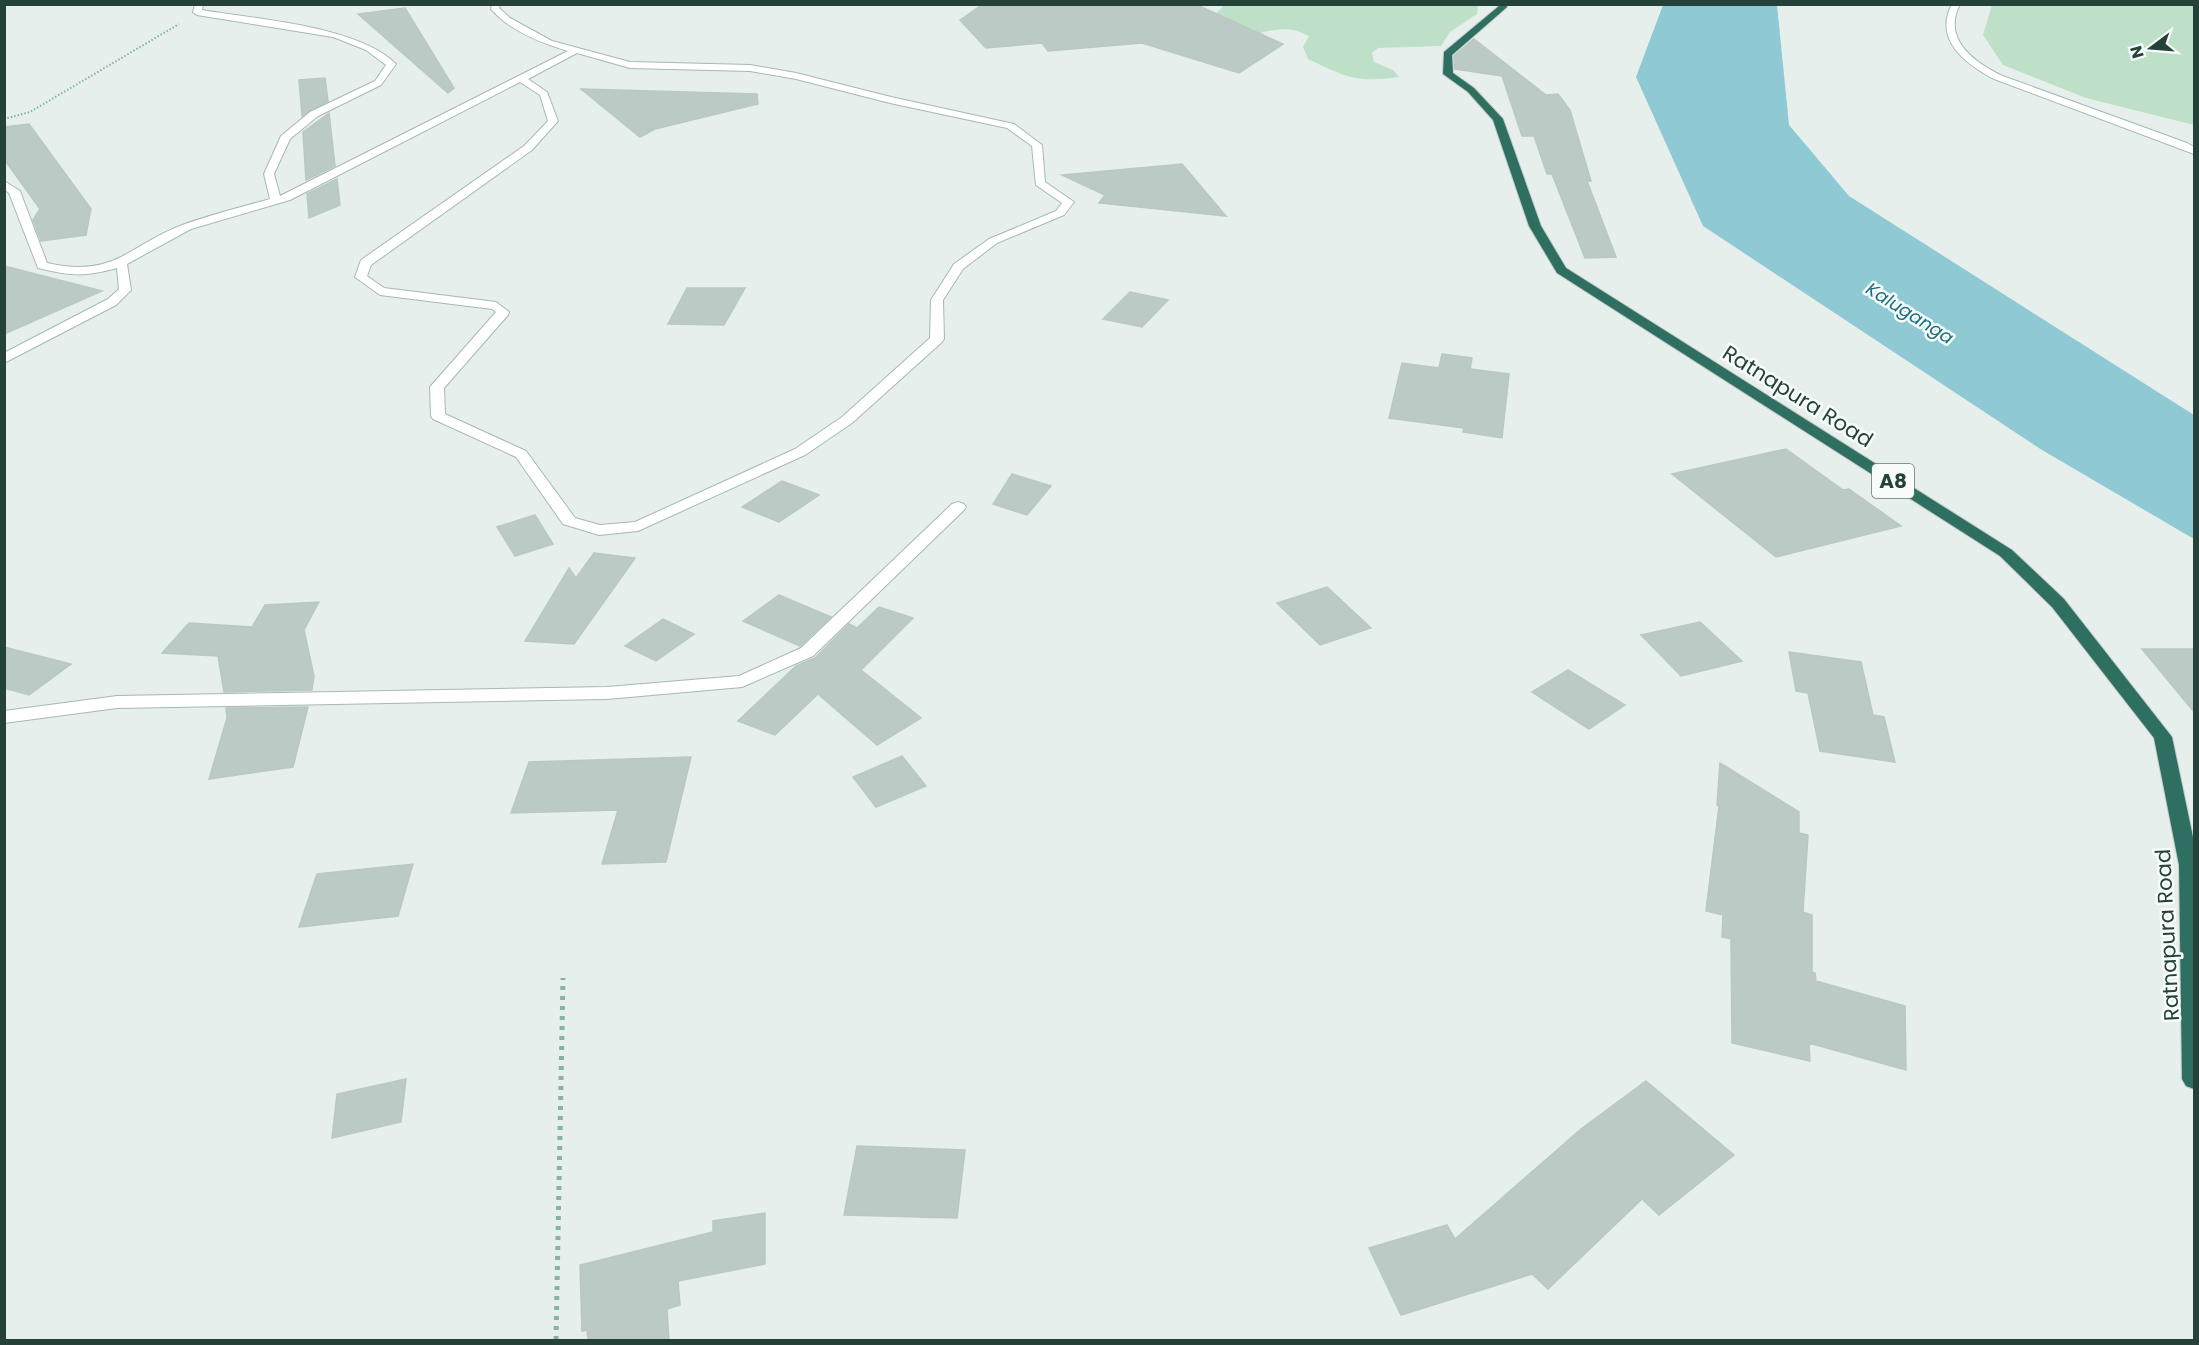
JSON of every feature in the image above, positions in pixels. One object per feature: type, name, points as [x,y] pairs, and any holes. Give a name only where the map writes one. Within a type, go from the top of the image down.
[{"type":"highway","name":"Ratnapura Road","points":[[1502,4],[1503,7],[1447,54],[1448,74],[1472,90],[1498,119],[1535,226],[1561,270],[2006,553],[2058,603],[2163,737],[2189,865],[2194,1079]]},
{"type":"street","points":[[496,4],[495,9],[507,20],[549,43],[630,65],[761,70],[1010,126],[1037,145],[1040,183],[1068,202],[1060,213],[993,241],[958,267],[937,300],[937,339],[847,420],[800,452],[638,526],[599,530],[569,521],[521,454],[438,416],[438,387],[504,312],[496,306],[380,291],[361,277],[366,263],[528,148],[553,121],[544,94],[520,78]]},
{"type":"street","points":[[1956,4],[1950,14],[1952,37],[1956,47],[1965,58],[1978,67],[1997,77],[2183,145],[2194,152]]},
{"type":"street","points":[[198,8],[335,35],[369,48],[391,63],[378,83],[314,114],[285,138],[269,174],[276,201]]},
{"type":"street","points":[[4,184],[14,191],[42,265],[71,272],[95,270],[120,263],[187,228],[276,201],[575,51]]},
{"type":"street","points":[[4,359],[111,302],[125,290],[123,267],[120,263]]},
{"type":"street","points":[[4,717],[117,702],[607,693],[742,681],[807,652],[958,507]]},
{"type":"path","points":[[4,119],[30,112],[198,8]]},
{"type":"path","points":[[556,1341],[563,978]]},
{"type":"green space","points":[[1218,5],[1478,5],[1477,14],[1450,32],[1441,46],[1378,48],[1372,53],[1374,62],[1393,70],[1399,77],[1361,79],[1342,74],[1308,59],[1303,47],[1309,36],[1301,32],[1278,29],[1248,37],[1214,15],[1223,7]]},
{"type":"green space","points":[[1992,5],[2194,5],[2194,125],[2086,98],[2003,65],[1983,35]]},
{"type":"water","name":"Kaluganga","points":[[1663,5],[1777,5],[1789,125],[1849,196],[2194,415],[2194,539],[2042,450],[1703,226],[1636,77]]},
{"type":"building","points":[[983,4],[1195,4],[1283,44],[1239,73],[1142,43],[1048,51],[1042,43],[986,48],[960,20]]},
{"type":"building","points":[[405,8],[454,88],[448,93],[358,14]]},
{"type":"building","points":[[1474,39],[1546,95],[1558,94],[1570,110],[1591,181],[1587,181],[1616,257],[1585,258],[1552,174],[1547,174],[1534,136],[1522,136],[1502,76],[1455,69],[1454,56]]},
{"type":"building","points":[[325,78],[328,101],[302,116],[299,80]]},
{"type":"building","points":[[581,89],[757,94],[758,104],[655,129],[640,137]]},
{"type":"building","points":[[329,113],[335,166],[306,180],[303,132]]},
{"type":"building","points":[[29,124],[91,209],[86,235],[41,241],[33,220],[40,209],[4,159],[4,127]]},
{"type":"building","points":[[1182,164],[1226,216],[1099,203],[1105,195],[1062,175]]},
{"type":"building","points":[[337,179],[340,205],[309,218],[307,194]]},
{"type":"building","points":[[4,266],[102,291],[4,334]]},
{"type":"building","points":[[687,288],[745,288],[724,325],[668,324]]},
{"type":"building","points":[[1130,292],[1168,300],[1142,327],[1103,319]]},
{"type":"building","points":[[1442,354],[1472,358],[1470,369],[1509,374],[1502,438],[1463,432],[1464,428],[1389,418],[1402,363],[1439,368]]},
{"type":"building","points":[[1786,449],[1843,490],[1849,489],[1901,526],[1776,557],[1672,474]]},
{"type":"building","points":[[1012,474],[1051,486],[1027,515],[993,504]]},
{"type":"building","points":[[782,481],[819,495],[779,522],[742,507]]},
{"type":"building","points":[[535,515],[553,544],[515,556],[497,527]]},
{"type":"building","points":[[594,553],[635,558],[574,644],[525,641],[569,568],[576,578]]},
{"type":"building","points":[[1327,587],[1371,628],[1320,645],[1277,603]]},
{"type":"building","points":[[779,595],[831,617],[800,646],[743,621]]},
{"type":"building","points":[[319,602],[304,630],[314,676],[312,690],[224,692],[218,656],[162,653],[189,623],[252,627],[265,605]]},
{"type":"building","points":[[879,607],[913,618],[861,670],[921,718],[877,745],[818,694],[775,735],[738,721],[796,666],[815,658],[849,624],[857,628]]},
{"type":"building","points":[[663,619],[694,634],[656,661],[625,646]]},
{"type":"building","points":[[1700,622],[1742,661],[1681,676],[1641,635]]},
{"type":"building","points":[[4,647],[71,664],[29,695],[4,688]]},
{"type":"building","points":[[2142,649],[2194,649],[2194,712]]},
{"type":"building","points":[[1789,652],[1861,662],[1873,715],[1884,717],[1895,762],[1820,751],[1808,693],[1796,691]]},
{"type":"building","points":[[1568,670],[1625,705],[1589,729],[1532,692]]},
{"type":"building","points":[[308,707],[293,767],[209,779],[227,718],[226,708]]},
{"type":"building","points":[[902,756],[926,786],[876,807],[853,777]]},
{"type":"building","points":[[691,757],[666,862],[602,864],[618,810],[511,813],[529,762]]},
{"type":"building","points":[[1720,763],[1799,812],[1799,833],[1808,835],[1803,912],[1812,915],[1812,972],[1815,973],[1816,981],[1905,1006],[1906,1070],[1809,1043],[1810,1061],[1732,1043],[1731,939],[1722,937],[1723,915],[1706,911],[1719,806],[1717,805]]},
{"type":"building","points":[[413,864],[398,916],[299,927],[317,874]]},
{"type":"building","points":[[406,1079],[401,1122],[332,1138],[337,1094]]},
{"type":"building","points":[[1646,1081],[1734,1155],[1659,1215],[1642,1199],[1548,1289],[1532,1274],[1401,1315],[1369,1248],[1447,1225],[1455,1239],[1581,1129]]},
{"type":"building","points":[[857,1146],[965,1150],[957,1218],[844,1215]]},
{"type":"building","points":[[765,1213],[765,1264],[678,1281],[680,1305],[667,1309],[669,1341],[588,1341],[587,1330],[582,1331],[580,1265],[713,1232],[713,1221]]}]
